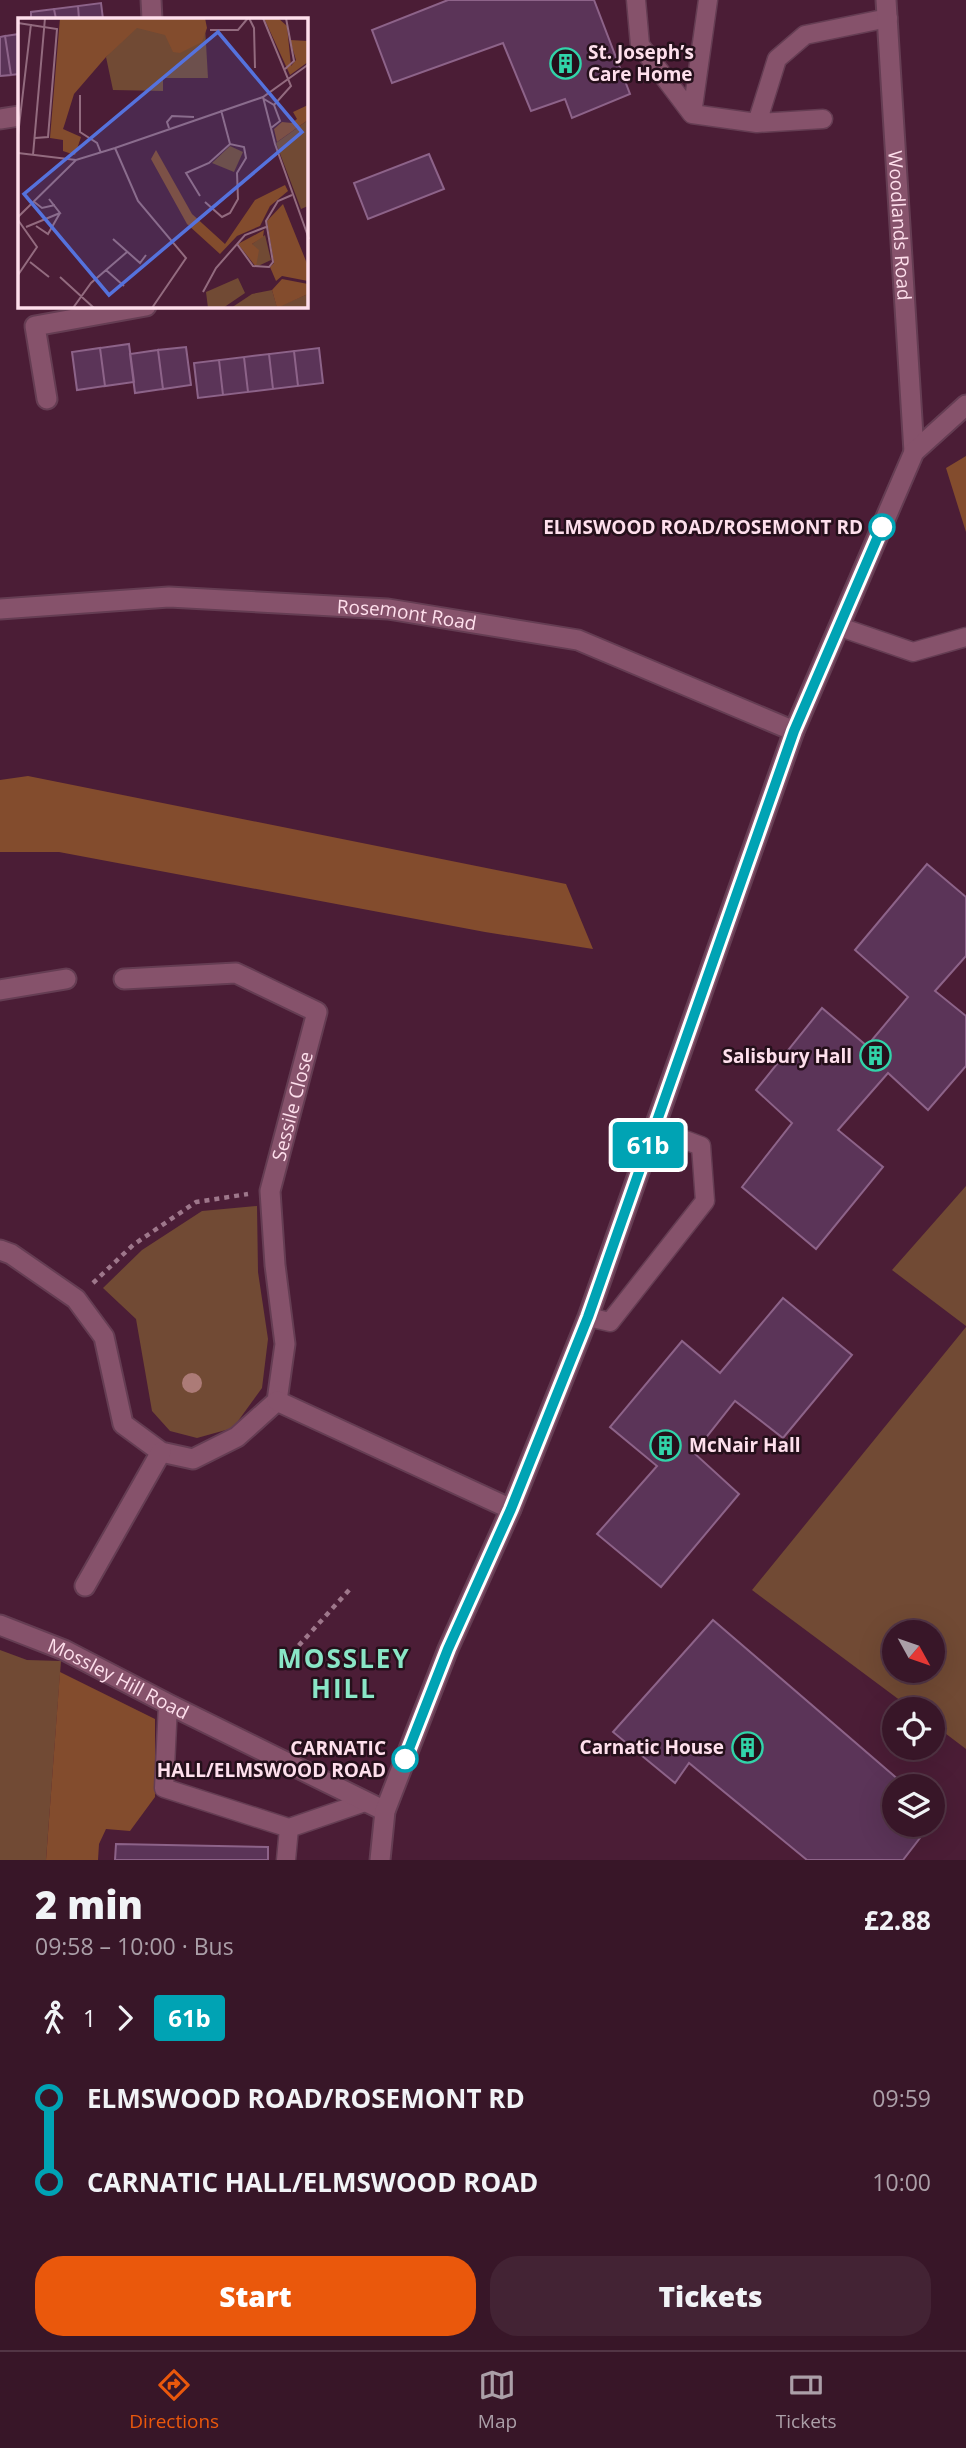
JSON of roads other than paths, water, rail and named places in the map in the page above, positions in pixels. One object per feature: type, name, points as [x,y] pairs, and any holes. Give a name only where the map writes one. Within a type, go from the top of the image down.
[{"type":"street","points":[[151,0],[152,18]]},
{"type":"street","name":"Woodlands Road","points":[[887,9],[914,452]]},
{"type":"street","points":[[0,119],[18,116]]},
{"type":"street","points":[[47,399],[34,326],[135,308]]},
{"type":"street","points":[[380,1860],[384,1811],[448,1649],[511,1509],[588,1317],[794,731],[914,452],[966,405]]},
{"type":"street","name":"Rosemont Road","points":[[0,609],[169,597],[388,609],[578,640],[794,731]]},
{"type":"street","name":"Sessile Close","points":[[124,979],[236,973],[317,1012],[270,1191],[275,1265],[285,1344],[277,1401]]},
{"type":"street","points":[[0,990],[66,979]]},
{"type":"street","points":[[0,1250],[11,1254],[76,1299],[104,1337],[123,1424],[161,1452],[193,1459],[237,1437],[277,1401],[511,1509]]},
{"type":"street","points":[[85,1586],[161,1452]]},
{"type":"street","name":"Mossley Hill Road","points":[[0,1625],[64,1650],[384,1811]]},
{"type":"lane","points":[[636,0],[640,45],[692,114],[757,123],[823,119]]},
{"type":"lane","points":[[692,114],[708,0]]},
{"type":"lane","points":[[757,123],[776,59],[805,35],[887,9]]},
{"type":"lane","points":[[840,627],[913,652],[966,637]]},
{"type":"lane","points":[[588,1317],[610,1322],[705,1201],[701,1146],[653,1128]]},
{"type":"lane","points":[[168,1704],[164,1788],[289,1828],[365,1802]]},
{"type":"lane","points":[[286,1860],[289,1828]]},
{"type":"place","name":"St. Joseph’s Care Home","points":[[565,63]]},
{"type":"place","name":"ELMSWOOD ROAD/ROSEMONT RD","points":[[882,527]]},
{"type":"place","name":"Salisbury Hall","points":[[875,1056]]},
{"type":"place","name":"McNair Hall","points":[[666,1445]]},
{"type":"place","name":"Carnatic House","points":[[747,1747]]},
{"type":"place","name":"CARNATIC HALL/ELMSWOOD ROAD","points":[[405,1759]]},
{"type":"district","name":"MOSSLEY HILL","points":[[344,1673]]}]
